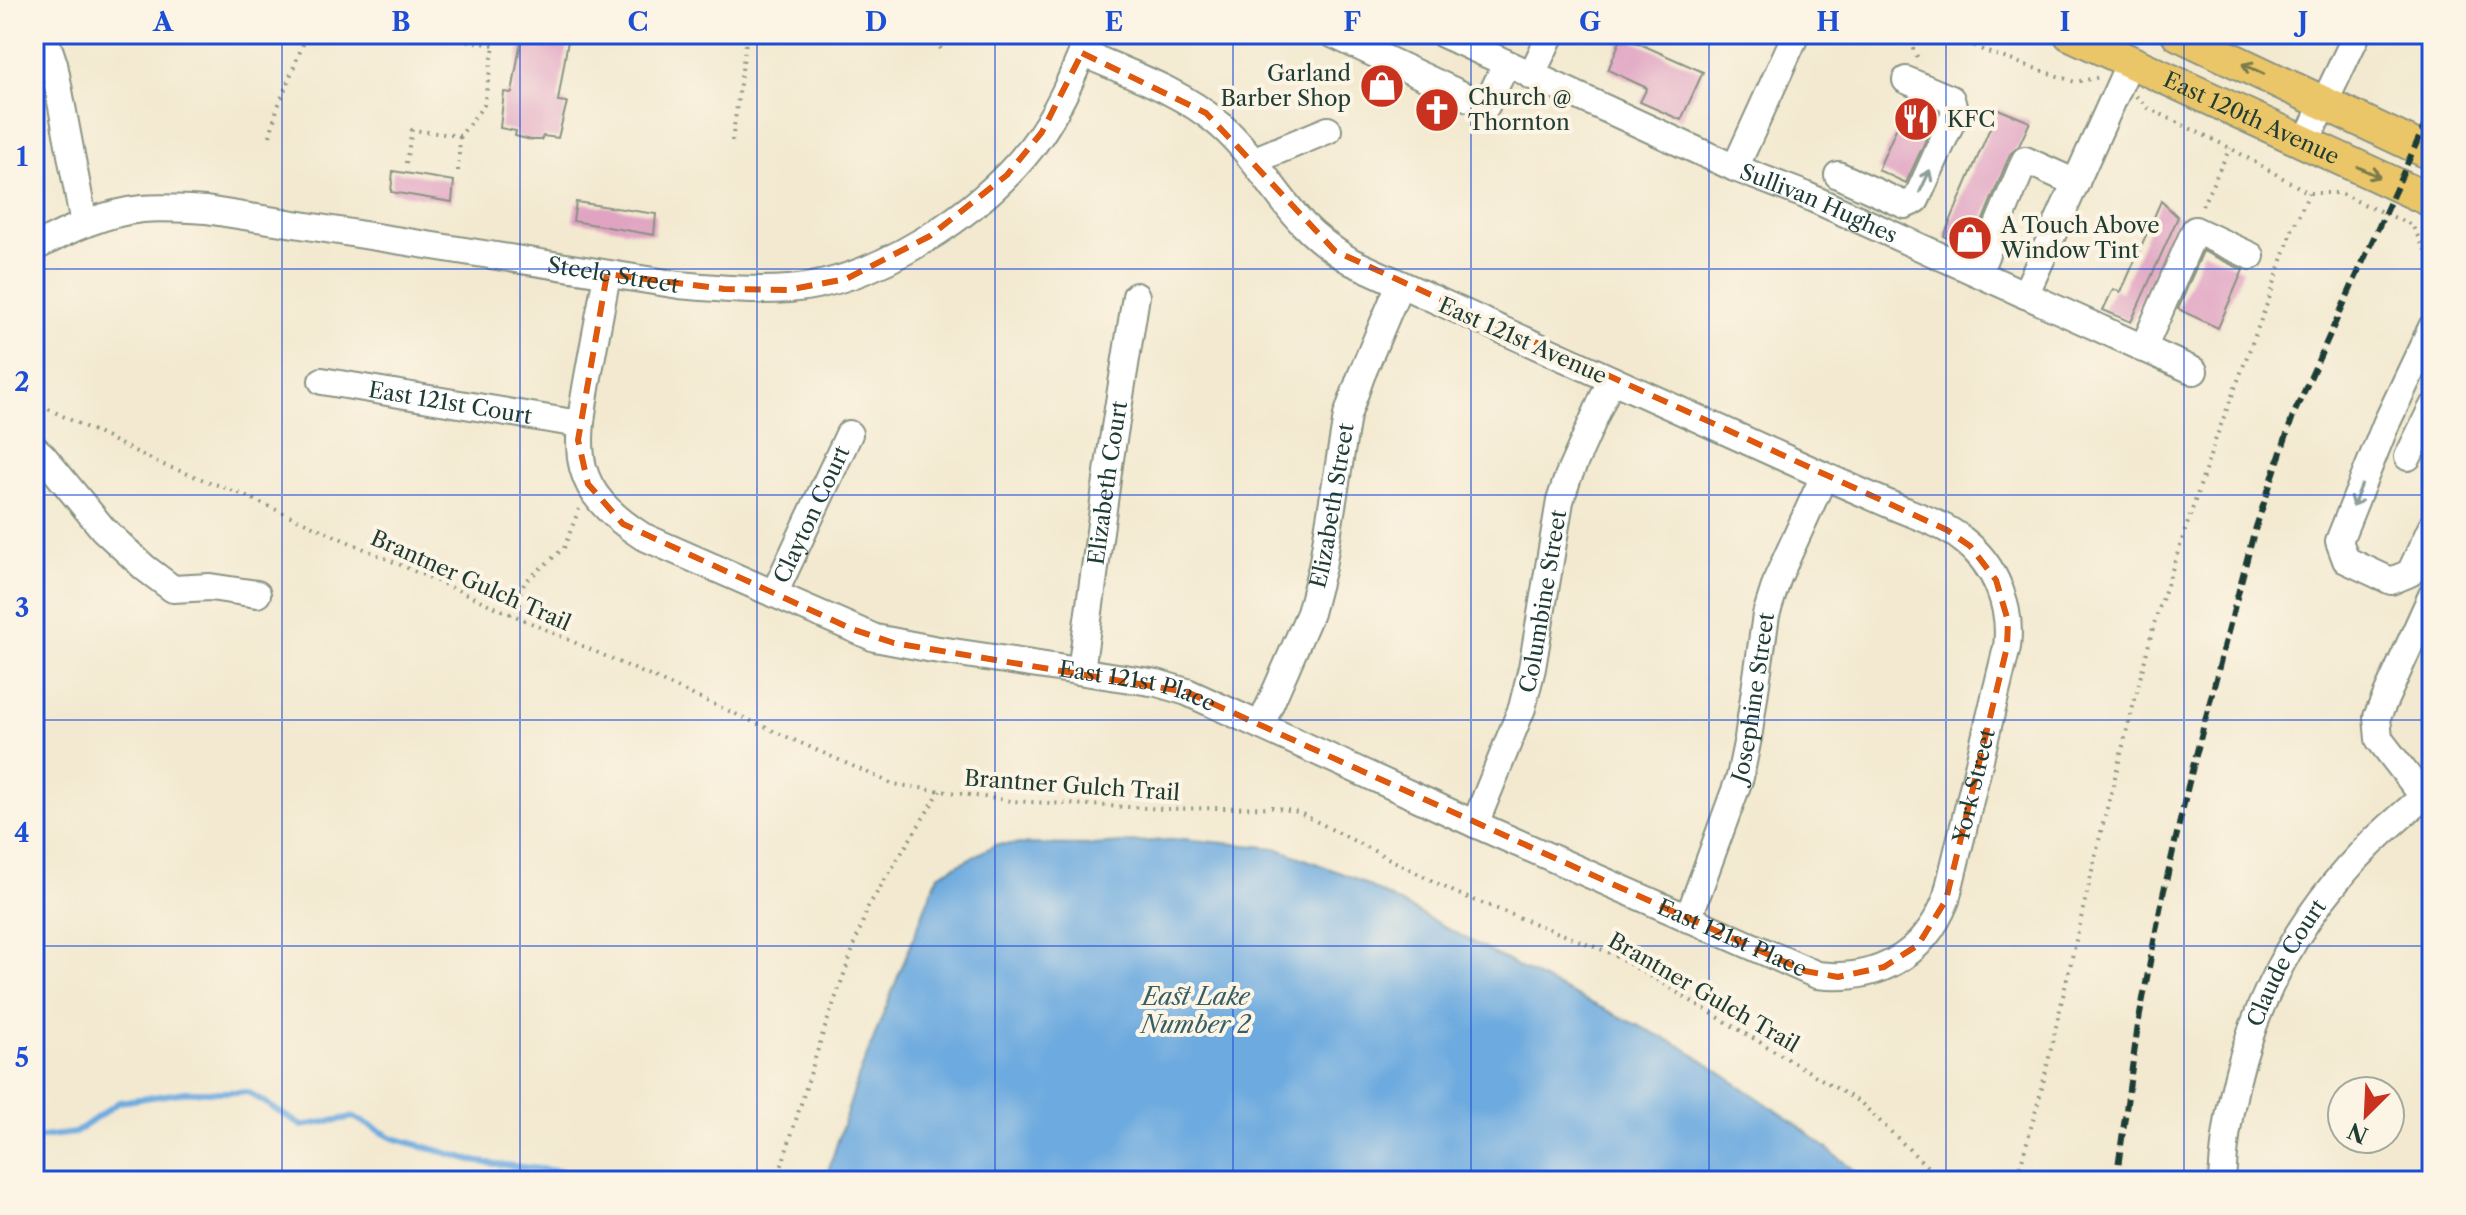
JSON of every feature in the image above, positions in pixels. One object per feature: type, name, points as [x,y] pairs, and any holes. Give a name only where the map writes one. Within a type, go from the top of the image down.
[{"type":"main road","name":"East 120th Avenue","points":[[2070,34],[2125,74],[2305,143],[2432,201]]},
{"type":"main road","name":"East 120th Avenue","points":[[2178,34],[2432,154]]},
{"type":"street","points":[[44,34],[54,64],[84,224]]},
{"type":"street","points":[[1332,34],[1486,106],[1506,64]]},
{"type":"street","name":"Sullivan Hughes","points":[[1443,34],[1735,168],[1805,195],[2194,371]]},
{"type":"street","points":[[1531,76],[1550,34]]},
{"type":"street","points":[[1735,168],[1796,34]]},
{"type":"street","points":[[2305,143],[2357,34]]},
{"type":"street","name":"Steele Street","points":[[34,248],[84,224],[141,209],[206,210],[679,285],[787,290],[846,279],[930,236],[973,206],[1007,175],[1042,132],[1086,43]]},
{"type":"street","name":"East 121st Avenue","points":[[1086,43],[1189,102],[1222,126],[1255,160],[1301,222],[1317,238],[1352,262],[1927,520],[1963,539],[1996,580]]},
{"type":"street","points":[[2025,295],[2125,74]]},
{"type":"street","points":[[1838,175],[1905,205],[1916,200],[1955,114],[1951,99],[1913,76]]},
{"type":"street","points":[[1255,160],[1328,130]]},
{"type":"street","points":[[1978,273],[2025,160],[2076,183]]},
{"type":"street","points":[[2143,349],[2195,230],[2251,256]]},
{"type":"street","name":"East 121st Place","points":[[607,274],[579,424],[579,452],[588,484],[606,508],[642,536],[875,638],[1157,683],[1187,692],[1817,975],[1861,975],[1884,967]]},
{"type":"street","name":"Elizabeth Street","points":[[1261,725],[1310,613],[1322,567],[1347,416],[1400,284]]},
{"type":"street","name":"Elizabeth Court","points":[[1081,671],[1136,296]]},
{"type":"street","points":[[2432,327],[2386,424],[2339,541],[2346,560],[2391,581],[2410,573],[2432,526]]},
{"type":"street","name":"Columbine Street","points":[[1475,824],[1522,708],[1532,668],[1560,501],[1611,380]]},
{"type":"street","name":"East 121st Court","points":[[322,381],[579,424]]},
{"type":"street","points":[[2386,424],[2408,457],[2432,408]]},
{"type":"street","name":"Clayton Court","points":[[774,594],[849,434]]},
{"type":"street","points":[[34,448],[103,529],[173,589],[210,587],[257,594]]},
{"type":"street","name":"Josephine Street","points":[[1688,919],[1740,777],[1770,603],[1824,476]]},
{"type":"street","name":"York Street","points":[[1884,967],[1918,945],[1940,915],[1946,900],[2007,647],[2008,621],[1996,580]]},
{"type":"street","points":[[2428,793],[2379,739],[2377,717],[2432,595]]},
{"type":"street","name":"Claude Court","points":[[2222,1181],[2227,1122],[2239,1067],[2256,1014],[2275,974],[2293,941],[2324,897],[2364,849],[2428,793]]},
{"type":"path","points":[[270,136],[277,109],[307,34]]},
{"type":"path","points":[[420,34],[495,45]]},
{"type":"path","points":[[458,171],[460,136],[484,105],[496,34]]},
{"type":"path","points":[[732,141],[747,34]]},
{"type":"path","points":[[931,34],[943,52]]},
{"type":"path","points":[[1909,34],[1907,38],[1918,56],[1913,76]]},
{"type":"path","points":[[1953,34],[1984,51],[2075,82],[2125,74],[2135,94],[2148,108],[2230,148],[2309,193],[2338,193],[2412,225],[2432,264]]},
{"type":"path","points":[[406,163],[412,130],[460,136]]},
{"type":"path","points":[[2202,206],[2230,148]]},
{"type":"path","points":[[2013,1181],[2041,1092],[2100,836],[2154,624],[2216,438],[2292,230],[2309,193]]},
{"type":"path","name":"Brantner Gulch Trail","points":[[34,402],[161,464],[234,491],[893,784],[1011,801],[1166,809],[1273,807],[1298,812],[1456,893],[1613,954],[1861,1103],[1942,1181]]},
{"type":"path","points":[[510,615],[525,582],[564,548],[588,484]]},
{"type":"path","points":[[777,1181],[822,1036],[868,907],[940,791]]},
{"type":"highlighted area","points":[[1082,53],[1206,113],[1335,251],[1947,530],[1970,546],[1996,580],[2008,621],[2007,647],[1946,900],[1918,945],[1884,967],[1838,977],[1805,971],[1187,692],[894,643],[852,629],[623,524],[588,484],[578,440],[607,274],[724,289],[787,290],[846,279],[930,236],[1007,175],[1042,132]]},
{"type":"water","name":"East Lake Number 2","points":[[1183,839],[1276,848],[1354,878],[1541,979],[1681,1046],[1792,1121],[1868,1181],[825,1181],[858,1078],[938,875],[997,844],[1092,845]]},
{"type":"building","points":[[522,34],[569,34],[558,101],[567,102],[558,138],[543,136],[541,140],[531,140],[515,136],[516,131],[500,128],[504,92],[512,93]]},
{"type":"building","points":[[1622,36],[1703,72],[1681,120],[1640,102],[1647,88],[1608,70]]},
{"type":"building","points":[[1909,99],[1938,113],[1906,183],[1878,170]]},
{"type":"building","points":[[1998,109],[2030,122],[2019,146],[2010,154],[1971,249],[1944,236]]},
{"type":"building","points":[[393,171],[454,181],[452,202],[391,192]]},
{"type":"building","points":[[2161,201],[2178,217],[2131,322],[2103,310],[2113,289],[2121,292]]},
{"type":"building","points":[[576,202],[656,214],[654,235],[573,221]]},
{"type":"building","points":[[2203,251],[2243,270],[2218,328],[2178,309]]},
{"type":"waterway","points":[[34,1138],[75,1133],[119,1102],[186,1092],[248,1092],[302,1126],[354,1117],[393,1138],[479,1162],[565,1172],[582,1181]]},
{"type":"railway","points":[[2116,1181],[2138,1025],[2162,899],[2253,536],[2293,416],[2432,109]]},
{"type":"place","name":"Garland Barber Shop","points":[[1382,86]]},
{"type":"place","name":"Church @ Thornton","points":[[1437,110]]},
{"type":"place","name":"KFC","points":[[1916,119]]},
{"type":"place","name":"A Touch Above Window Tint","points":[[1970,238]]}]
